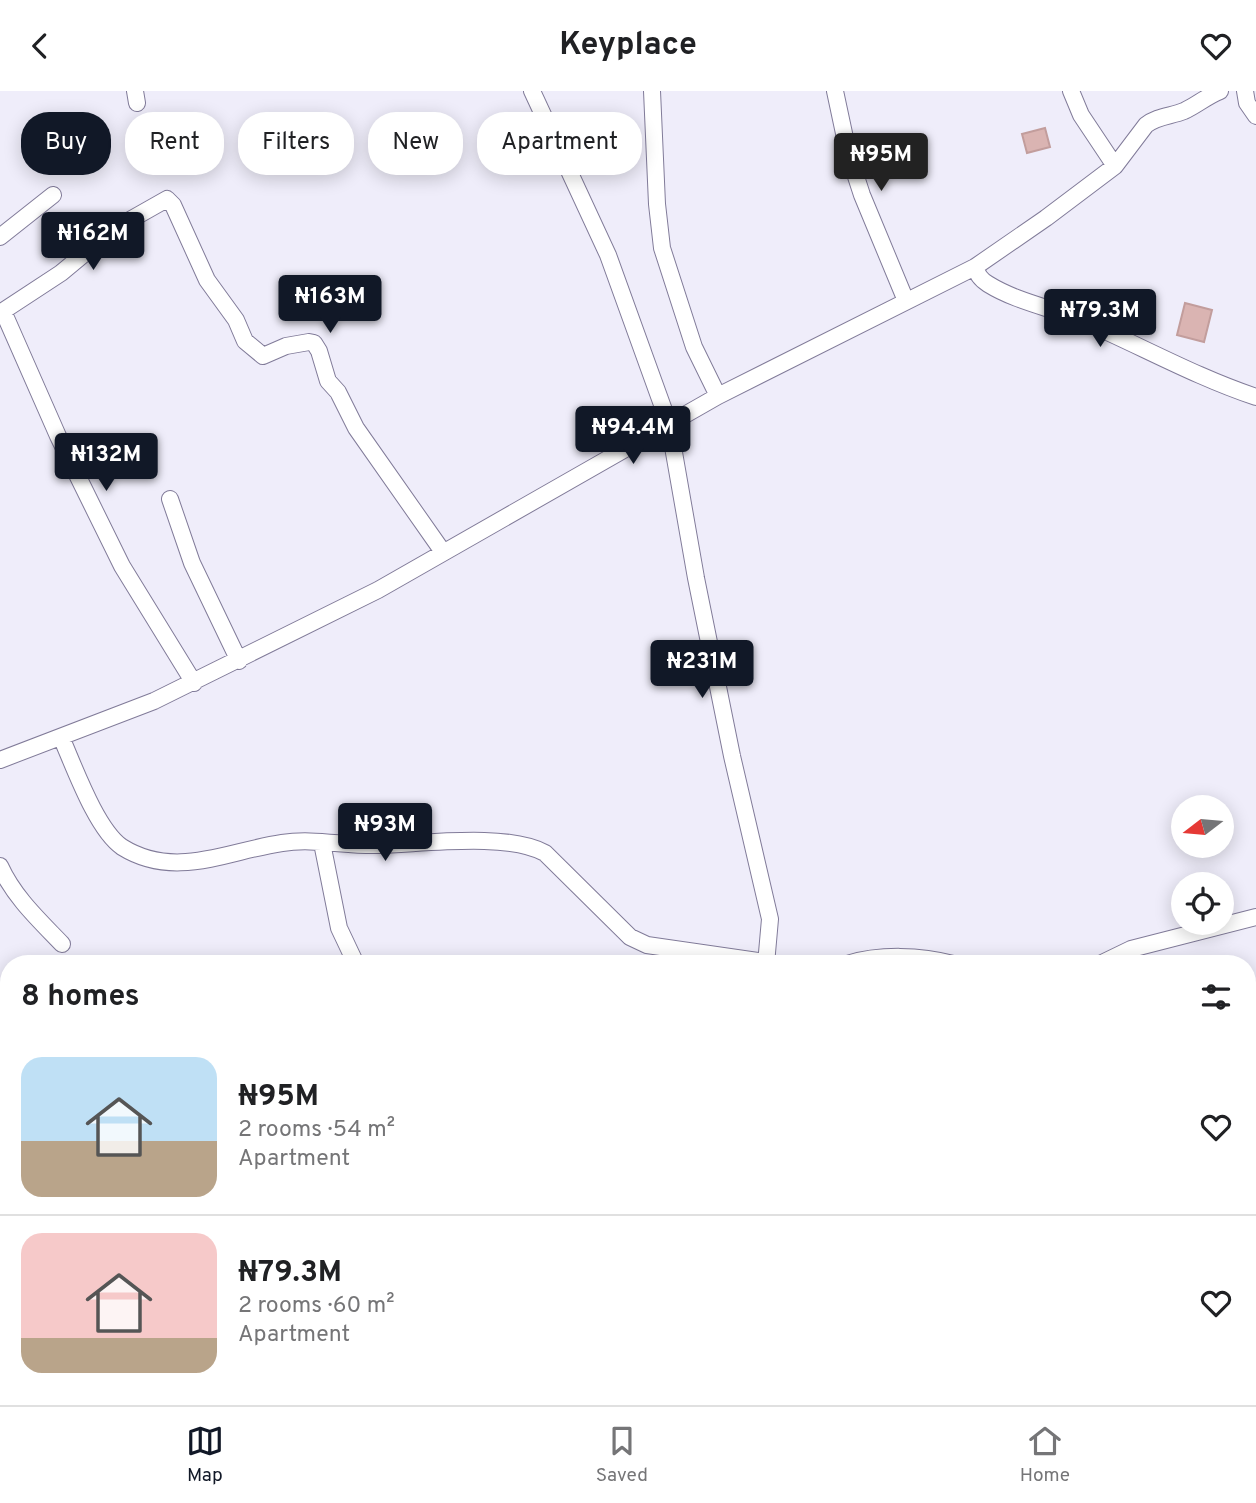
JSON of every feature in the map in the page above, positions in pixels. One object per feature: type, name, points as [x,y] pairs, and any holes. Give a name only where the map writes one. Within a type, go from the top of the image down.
[{"type":"street","points":[[532,91],[608,255],[669,424],[723,715],[770,919],[766,955]]},
{"type":"street","points":[[652,91],[657,204],[662,248],[694,347],[718,397]]},
{"type":"street","points":[[835,91],[848,152],[862,195],[906,301]]},
{"type":"street","points":[[1070,91],[1081,115],[1115,166]]},
{"type":"street","points":[[0,760],[155,701],[239,661],[378,590],[718,397],[975,267],[1115,166],[1146,125],[1153,120],[1180,113],[1220,91]]},
{"type":"street","points":[[1245,91],[1247,103],[1256,116]]},
{"type":"street","points":[[0,237],[53,195]]},
{"type":"street","points":[[194,683],[122,566],[1,312],[68,267],[114,229],[167,199],[173,205],[207,280],[236,320],[245,341],[263,356],[286,346],[314,343],[328,381],[338,392],[356,428],[443,552]]},
{"type":"street","points":[[975,267],[979,277],[988,284],[1028,302],[1080,320],[1217,384],[1256,397]]},
{"type":"street","points":[[170,499],[192,563],[239,661]]},
{"type":"street","points":[[61,737],[104,827],[122,846],[162,863],[217,859],[283,843],[503,843],[535,847],[545,853],[630,937],[647,944],[715,955]]},
{"type":"street","points":[[322,843],[339,928],[352,955]]},
{"type":"street","points":[[0,866],[29,911],[62,944]]},
{"type":"street","points":[[1119,955],[1131,949],[1256,917]]},
{"type":"building","points":[[1045,128],[1050,147],[1027,153],[1022,134]]},
{"type":"building","points":[[1185,303],[1212,310],[1204,342],[1177,335]]}]
